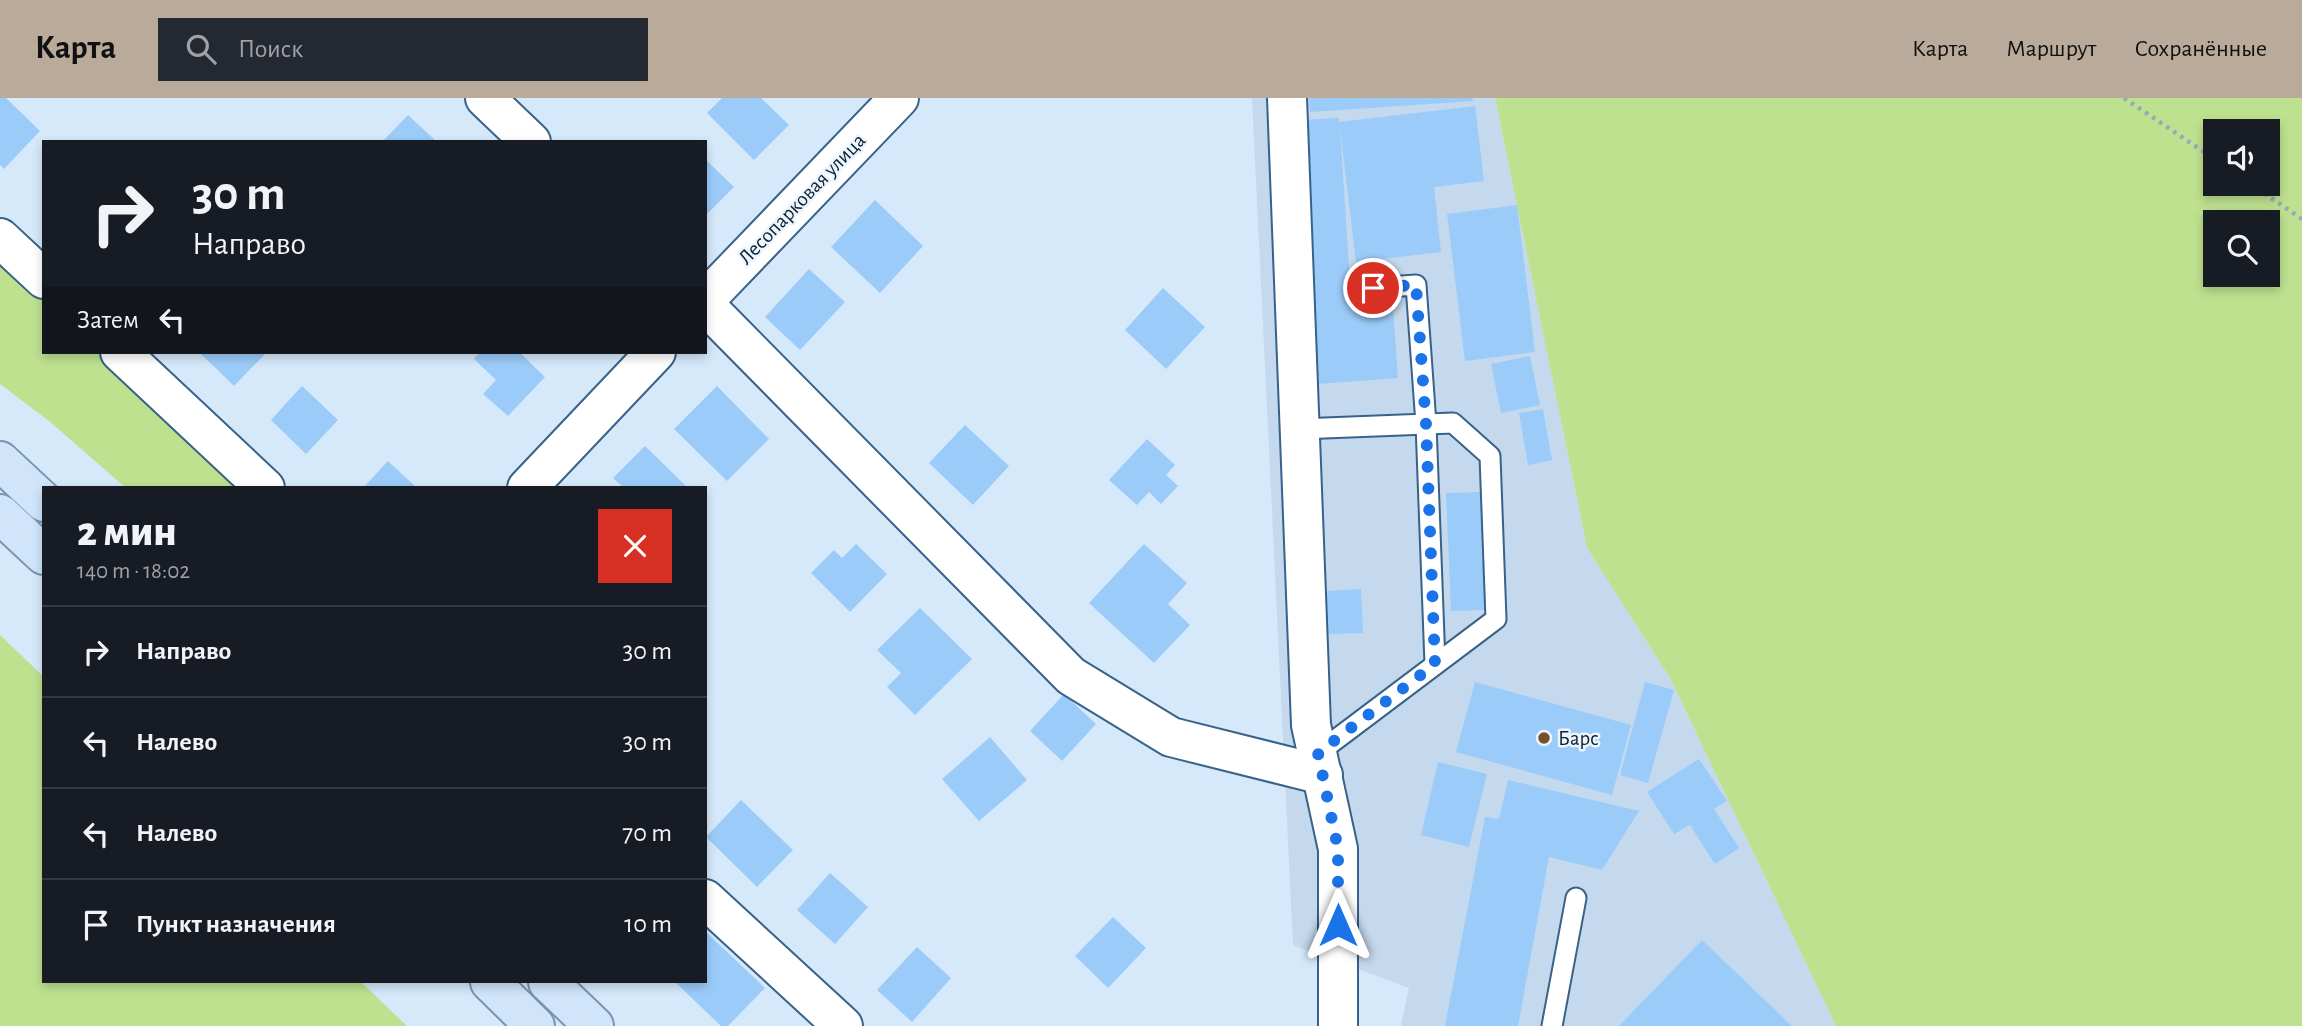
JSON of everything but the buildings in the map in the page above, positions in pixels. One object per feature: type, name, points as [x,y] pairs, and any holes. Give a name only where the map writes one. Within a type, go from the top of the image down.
[{"type":"main road","points":[[0,461],[42,500]]},
{"type":"main road","points":[[0,514],[42,553]]},
{"type":"main road","points":[[491,983],[535,1026]]},
{"type":"main road","points":[[549,983],[594,1026]]},
{"type":"street","points":[[485,98],[529,140]]},
{"type":"street","name":"Лесопарковая улица","points":[[707,298],[899,98]]},
{"type":"street","points":[[1287,98],[1311,725],[1338,849],[1338,1026]]},
{"type":"street","points":[[0,238],[42,277]]},
{"type":"street","points":[[707,307],[1071,676],[1171,737],[1320,764]]},
{"type":"street","points":[[122,354],[263,486]]},
{"type":"street","points":[[529,486],[654,354]]},
{"type":"street","points":[[707,901],[843,1026]]},
{"type":"lane","points":[[1373,288],[1416,285],[1426,424],[1435,664]]},
{"type":"lane","points":[[1299,429],[1453,423],[1490,456],[1496,619],[1435,664],[1320,764]]},
{"type":"lane","points":[[1552,1026],[1576,898]]},
{"type":"path","points":[[2124,98],[2203,151]]},
{"type":"path","points":[[2268,196],[2302,219]]},
{"type":"shaded area","points":[[1252,98],[1495,98],[1587,548],[1670,678],[1836,1026],[1401,1026],[1409,988],[1293,945]]},
{"type":"green space","points":[[1495,98],[2302,98],[2302,1026],[1836,1026],[1670,678],[1587,548]]},
{"type":"green space","points":[[0,255],[42,294],[42,354],[104,354],[244,486],[124,486],[49,421],[0,384]]},
{"type":"green space","points":[[0,635],[42,675],[42,983],[362,983],[407,1026],[0,1026]]},
{"type":"place","name":"Барс","points":[[1544,738]]},
{"type":"route","points":[[1338,925],[1338,849],[1318,753],[1435,664],[1426,424],[1416,285],[1373,288]]}]
